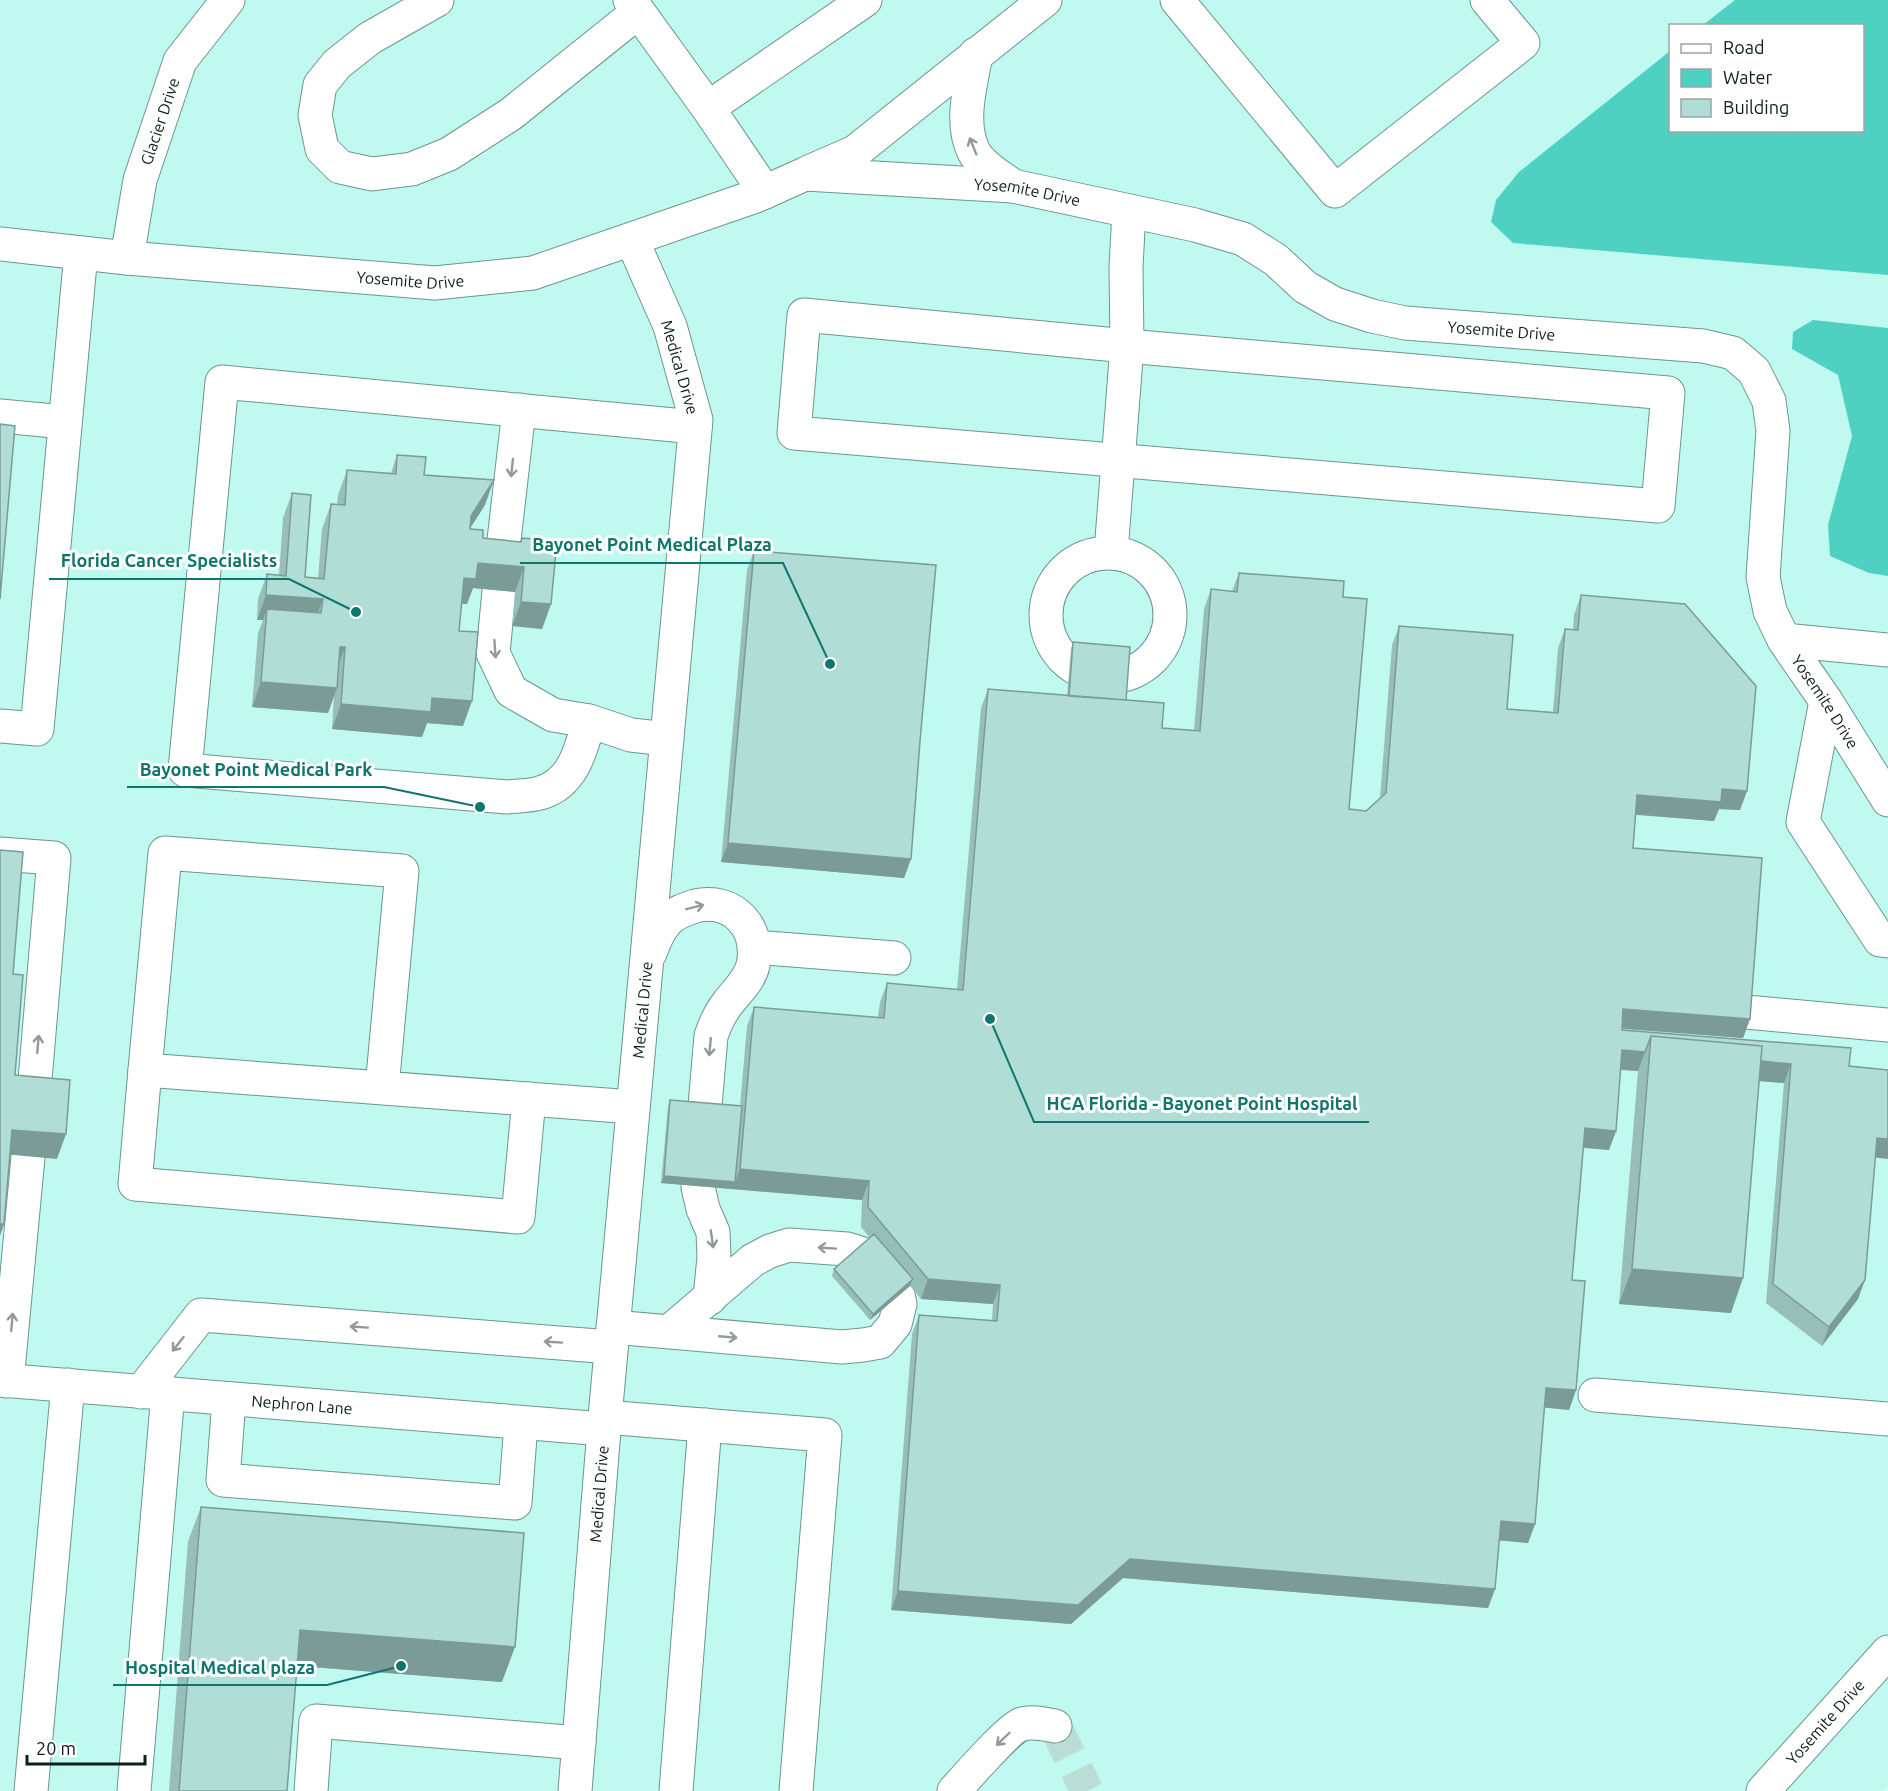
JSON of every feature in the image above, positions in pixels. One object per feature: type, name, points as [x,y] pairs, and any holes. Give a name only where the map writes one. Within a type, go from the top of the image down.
[{"type":"street","name":"Glacier Drive","points":[[127,258],[140,180],[180,61],[228,0]]},
{"type":"street","points":[[437,0],[370,38],[337,64],[320,86],[315,115],[322,149],[340,167],[372,174],[412,169],[449,154],[511,114],[571,67],[634,6],[765,192]]},
{"type":"street","points":[[708,108],[865,0]]},
{"type":"street","name":"Yosemite Drive","points":[[0,244],[127,258],[435,283],[534,273],[765,192],[855,152],[1045,0]]},
{"type":"street","points":[[1177,0],[1335,191],[1523,43],[1487,0]]},
{"type":"street","points":[[976,54],[966,111],[968,134],[974,153],[987,167],[1013,186]]},
{"type":"street","name":"Yosemite Drive","points":[[805,174],[1013,186],[1195,225],[1243,239],[1276,260],[1305,287],[1335,304],[1372,316],[1405,323],[1703,346],[1732,353],[1754,371],[1769,401],[1773,431],[1763,577],[1770,611],[1784,640],[1826,701],[1888,800]]},
{"type":"street","points":[[1111,552],[1128,346],[1126,267],[1129,211]]},
{"type":"street","name":"Medical Drive","points":[[575,1791],[604,1423],[696,420],[670,326],[632,240]]},
{"type":"street","points":[[0,726],[37,729],[81,253]]},
{"type":"street","points":[[804,315],[1668,393],[1658,506],[1118,461],[794,433],[804,315]]},
{"type":"street","points":[[589,721],[579,756],[563,781],[541,793],[507,797],[185,770],[222,382],[695,427]]},
{"type":"street","points":[[519,410],[493,653],[512,691],[553,715],[589,721],[631,735],[667,739]]},
{"type":"street","points":[[0,416],[65,422]]},
{"type":"street","points":[[1784,640],[1888,650]]},
{"type":"street","points":[[1826,701],[1803,822],[1880,940],[1888,941]]},
{"type":"street","points":[[382,1088],[402,871],[165,853],[135,1184],[518,1217],[529,1099]]},
{"type":"street","points":[[0,854],[54,858],[33,1103]]},
{"type":"street","points":[[646,963],[656,938],[667,920],[686,909],[705,904],[723,906],[740,915],[750,931],[754,947],[753,967],[744,985],[717,1020],[711,1036],[698,1187],[703,1209],[713,1232],[714,1257],[710,1298]]},
{"type":"street","points":[[754,947],[894,957]]},
{"type":"street","points":[[1746,1012],[1888,1026]]},
{"type":"street","points":[[145,1070],[633,1107]]},
{"type":"street","points":[[3,1380],[28,1157]]},
{"type":"street","points":[[134,1791],[155,1393],[201,1315],[612,1337],[670,1332],[842,1347],[880,1342],[895,1324],[900,1304],[896,1286],[884,1268],[869,1256],[847,1249],[789,1245],[753,1260],[670,1332]]},
{"type":"street","name":"Nephron Lane","points":[[3,1380],[522,1423],[705,1425],[825,1435],[796,1791]]},
{"type":"street","points":[[31,1791],[68,1385]]},
{"type":"street","points":[[1595,1395],[1888,1419]]},
{"type":"street","points":[[229,1399],[223,1480],[515,1503],[522,1423]]},
{"type":"street","points":[[676,1791],[705,1425]]},
{"type":"street","name":"Yosemite Drive","points":[[1763,1791],[1888,1652]]},
{"type":"street","points":[[311,1791],[316,1720],[579,1743]]},
{"type":"street","points":[[954,1791],[997,1744],[1019,1724],[1035,1722],[1055,1725]]},
{"type":"shaded area","points":[[0,0],[1888,0],[1888,1786],[1883,1791],[0,1791]]},
{"type":"water","points":[[1735,0],[1888,0],[1888,275],[1513,243],[1491,222],[1496,200],[1519,172],[1669,52],[1669,132],[1864,132],[1864,24],[1704,24]]},
{"type":"water","points":[[1813,320],[1888,328],[1888,576],[1869,573],[1830,556],[1828,525],[1852,436],[1838,375],[1792,349],[1793,332]]},
{"type":"building","points":[[0,424],[15,426],[0,599]]},
{"type":"building","points":[[397,455],[426,457],[424,475],[494,480],[471,516],[470,529],[483,530],[483,538],[521,542],[522,538],[557,541],[551,604],[521,602],[524,567],[478,563],[476,579],[464,578],[459,631],[478,632],[472,701],[432,698],[431,712],[341,704],[345,647],[340,647],[337,688],[261,682],[267,609],[321,613],[323,599],[266,595],[267,574],[286,576],[292,493],[311,495],[305,577],[324,579],[331,504],[345,505],[347,470],[396,474]]},
{"type":"building","points":[[754,551],[936,565],[911,859],[728,843]]},
{"type":"building","points":[[1239,573],[1344,581],[1343,597],[1367,599],[1349,809],[1366,811],[1386,793],[1399,626],[1513,635],[1507,709],[1558,713],[1565,629],[1578,630],[1581,595],[1685,604],[1756,686],[1747,791],[1722,789],[1721,802],[1637,795],[1633,848],[1762,858],[1750,1019],[1623,1009],[1622,1030],[1851,1048],[1849,1066],[1888,1070],[1888,1139],[1877,1138],[1865,1280],[1829,1327],[1773,1284],[1791,1064],[1761,1061],[1762,1046],[1651,1036],[1645,1052],[1622,1050],[1616,1131],[1585,1128],[1572,1280],[1585,1281],[1576,1390],[1546,1388],[1535,1524],[1501,1521],[1495,1589],[1130,1559],[1078,1605],[898,1591],[919,1315],[997,1321],[1000,1285],[928,1279],[868,1207],[869,1181],[740,1169],[754,1007],[884,1018],[887,983],[963,990],[988,689],[1164,703],[1162,728],[1200,731],[1211,589],[1237,592]]},
{"type":"building","points":[[1073,642],[1130,647],[1126,700],[1069,696]]},
{"type":"building","points":[[0,850],[23,852],[13,974],[23,975],[15,1075],[70,1080],[66,1134],[12,1130],[4,1224],[0,1224]]},
{"type":"building","points":[[1651,1036],[1762,1046],[1743,1278],[1632,1269]]},
{"type":"building","points":[[670,1100],[742,1106],[735,1182],[664,1176]]},
{"type":"building","points":[[874,1234],[913,1279],[873,1314],[834,1269]]},
{"type":"building","points":[[201,1507],[524,1533],[515,1647],[300,1630],[287,1791],[179,1791]]},
{"type":"tunnel","points":[[1055,1726],[1087,1791]]},
{"type":"place","name":"Florida Cancer Specialists","points":[[356,612]]},
{"type":"place","name":"Bayonet Point Medical Plaza","points":[[830,664]]},
{"type":"place","name":"Bayonet Point Medical Park","points":[[480,807]]},
{"type":"place","name":"HCA Florida - Bayonet Point Hospital","points":[[990,1019]]},
{"type":"place","name":"Hospital Medical plaza","points":[[401,1666]]}]
